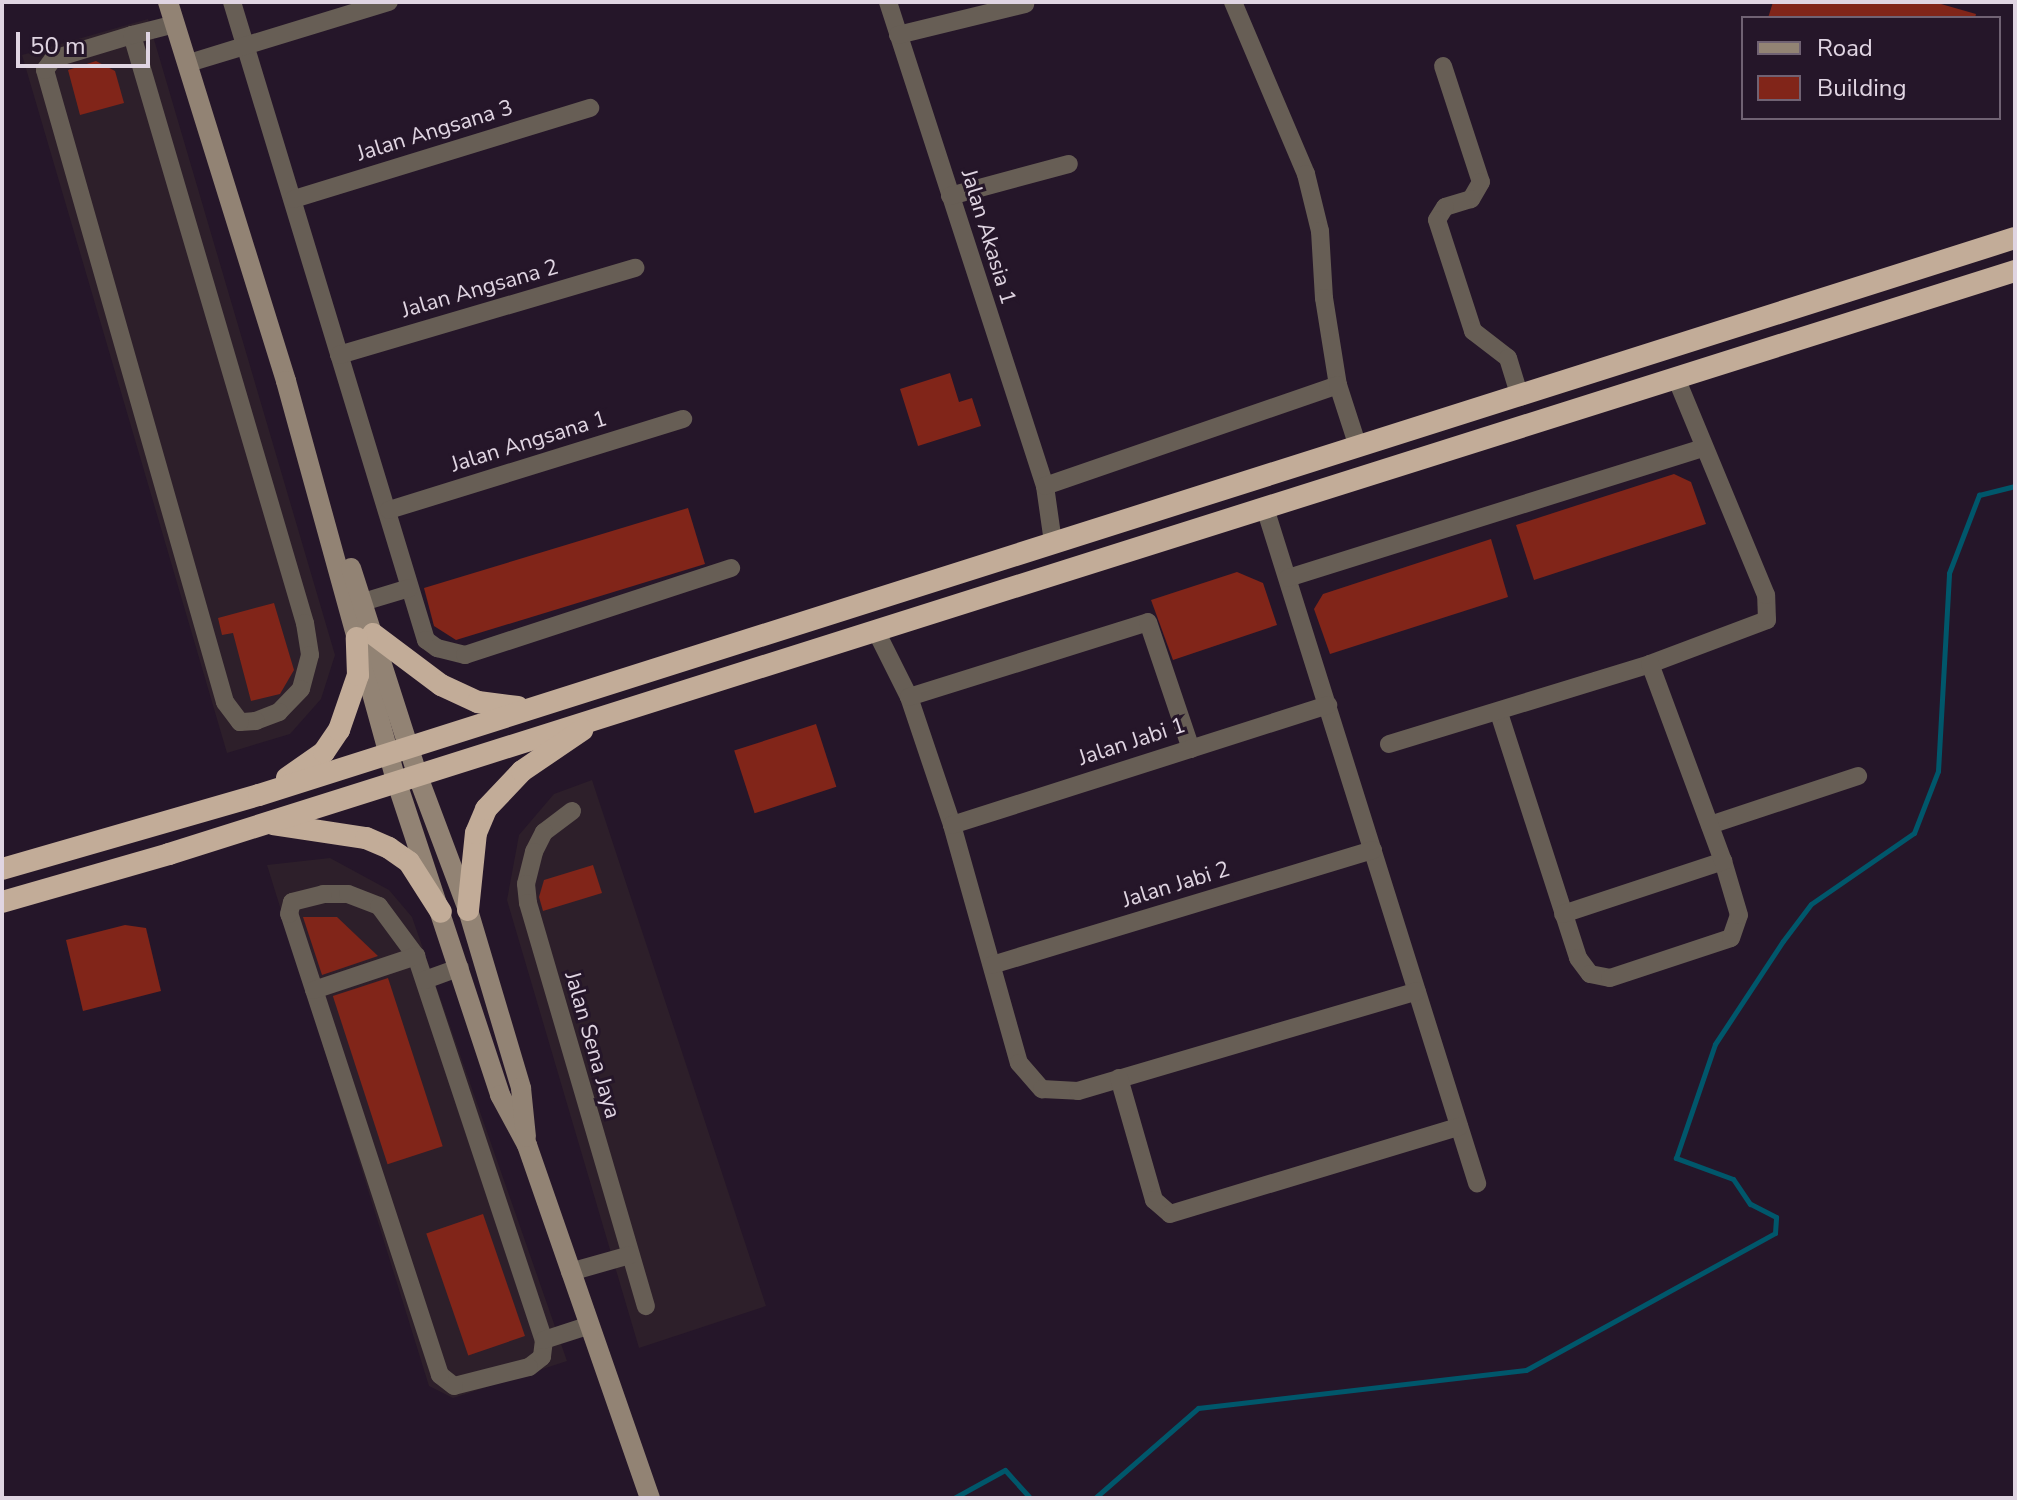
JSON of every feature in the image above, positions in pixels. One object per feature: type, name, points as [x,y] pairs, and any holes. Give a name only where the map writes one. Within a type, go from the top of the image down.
[{"type":"highway","points":[[2,869],[259,795],[2015,238]]},
{"type":"highway","points":[[2,902],[268,823],[2015,271]]},
{"type":"highway","points":[[259,795],[306,767],[339,730],[358,675],[365,636],[416,670],[478,702],[535,707]]},
{"type":"highway","points":[[468,910],[476,833],[486,809],[522,771],[599,717]]},
{"type":"highway","points":[[268,823],[336,831],[389,848],[409,862],[441,912]]},
{"type":"main road","points":[[168,2],[365,636],[407,777],[441,912],[500,1095],[527,1145],[587,1326],[650,1498]]},
{"type":"main road","points":[[286,381],[363,602],[365,636]]},
{"type":"main road","points":[[407,777],[468,910],[521,1088],[527,1145]]},
{"type":"street","points":[[232,2],[389,510],[426,640],[437,648],[465,655],[731,568]]},
{"type":"street","points":[[189,63],[389,2]]},
{"type":"street","name":"Jalan Akasia 1","points":[[888,2],[1045,486],[1053,542]]},
{"type":"street","points":[[1233,2],[1303,164],[1320,231],[1324,298],[1338,385],[1358,447]]},
{"type":"street","points":[[898,35],[1025,4]]},
{"type":"street","points":[[132,35],[305,623],[310,655],[301,689],[279,712],[256,721],[240,722],[225,702],[45,70],[53,59],[132,35],[175,24]]},
{"type":"street","points":[[1443,66],[1481,182],[1471,199],[1445,207],[1437,220],[1473,331],[1508,358],[1520,397]]},
{"type":"street","name":"Jalan Angsana 3","points":[[294,199],[590,108]]},
{"type":"street","points":[[950,196],[1069,164]]},
{"type":"street","name":"Jalan Angsana 2","points":[[339,355],[635,268]]},
{"type":"street","points":[[1389,744],[1499,713],[1760,626],[1769,613],[1766,595],[1702,448],[1676,378]]},
{"type":"street","points":[[1045,486],[1338,385]]},
{"type":"street","name":"Jalan Angsana 1","points":[[389,510],[683,419]]},
{"type":"street","points":[[1288,578],[1702,448]]},
{"type":"street","points":[[1265,508],[1477,1183]]},
{"type":"street","points":[[363,602],[409,588]]},
{"type":"street","points":[[909,697],[1148,622],[1191,749]]},
{"type":"street","points":[[876,631],[909,697],[952,825],[1019,1063],[1030,1080],[1057,1093],[1119,1078],[1417,991]]},
{"type":"street","points":[[1499,713],[1578,958],[1599,978],[1721,945],[1731,938],[1739,915],[1723,861],[1650,664]]},
{"type":"street","name":"Jalan Jabi 1","points":[[952,825],[1328,705]]},
{"type":"street","points":[[1710,825],[1858,776]]},
{"type":"street","name":"Jalan Sena Jaya","points":[[572,811],[544,832],[534,852],[526,884],[528,903],[646,1306]]},
{"type":"street","name":"Jalan Jabi 2","points":[[992,965],[1373,850]]},
{"type":"street","points":[[1563,914],[1723,861]]},
{"type":"street","points":[[323,894],[364,897],[392,918],[416,956],[425,980],[544,1340],[542,1357],[529,1367],[461,1385],[443,1380],[289,914],[296,900],[323,894]]},
{"type":"street","points":[[314,990],[416,956]]},
{"type":"street","points":[[425,980],[460,967]]},
{"type":"street","points":[[1119,1078],[1154,1200],[1170,1214],[1459,1127]]},
{"type":"street","points":[[570,1272],[630,1255]]},
{"type":"street","points":[[544,1340],[587,1326]]},
{"type":"shaded area","points":[[148,19],[335,655],[321,699],[290,734],[227,753],[22,55]]},
{"type":"shaded area","points":[[592,780],[766,1306],[639,1348],[507,900],[519,835],[554,794]]},
{"type":"shaded area","points":[[330,858],[389,890],[412,917],[567,1361],[453,1398],[429,1386],[267,865]]},
{"type":"building","points":[[1773,2],[1934,2],[1976,14],[1976,16],[1769,16]]},
{"type":"building","points":[[96,61],[115,71],[124,103],[80,115],[68,70]]},
{"type":"building","points":[[950,373],[959,402],[972,398],[981,426],[918,446],[900,389]]},
{"type":"building","points":[[1674,474],[1691,482],[1706,524],[1534,580],[1516,525]]},
{"type":"building","points":[[688,508],[705,564],[456,640],[434,626],[424,588]]},
{"type":"building","points":[[1491,539],[1508,597],[1330,654],[1314,609],[1323,594]]},
{"type":"building","points":[[1237,572],[1263,583],[1277,625],[1173,660],[1151,600]]},
{"type":"building","points":[[274,603],[294,670],[280,694],[251,701],[233,633],[222,635],[218,618]]},
{"type":"building","points":[[816,724],[836,787],[755,813],[734,751]]},
{"type":"building","points":[[593,865],[602,893],[543,911],[539,897],[544,880]]},
{"type":"building","points":[[303,917],[337,917],[378,956],[322,975]]},
{"type":"building","points":[[125,925],[146,928],[161,991],[83,1011],[66,940]]},
{"type":"building","points":[[388,978],[443,1146],[388,1164],[333,996]]},
{"type":"building","points":[[483,1214],[525,1336],[468,1356],[426,1234]]},
{"type":"waterway","points":[[1095,1498],[1198,1408],[1526,1370],[1775,1233],[1776,1217],[1750,1204],[1733,1179],[1676,1158],[1715,1044],[1783,941],[1811,904],[1914,833],[1938,771],[1949,573],[1979,495],[2015,486]]},
{"type":"waterway","points":[[954,1498],[1005,1470],[1030,1498]]}]
